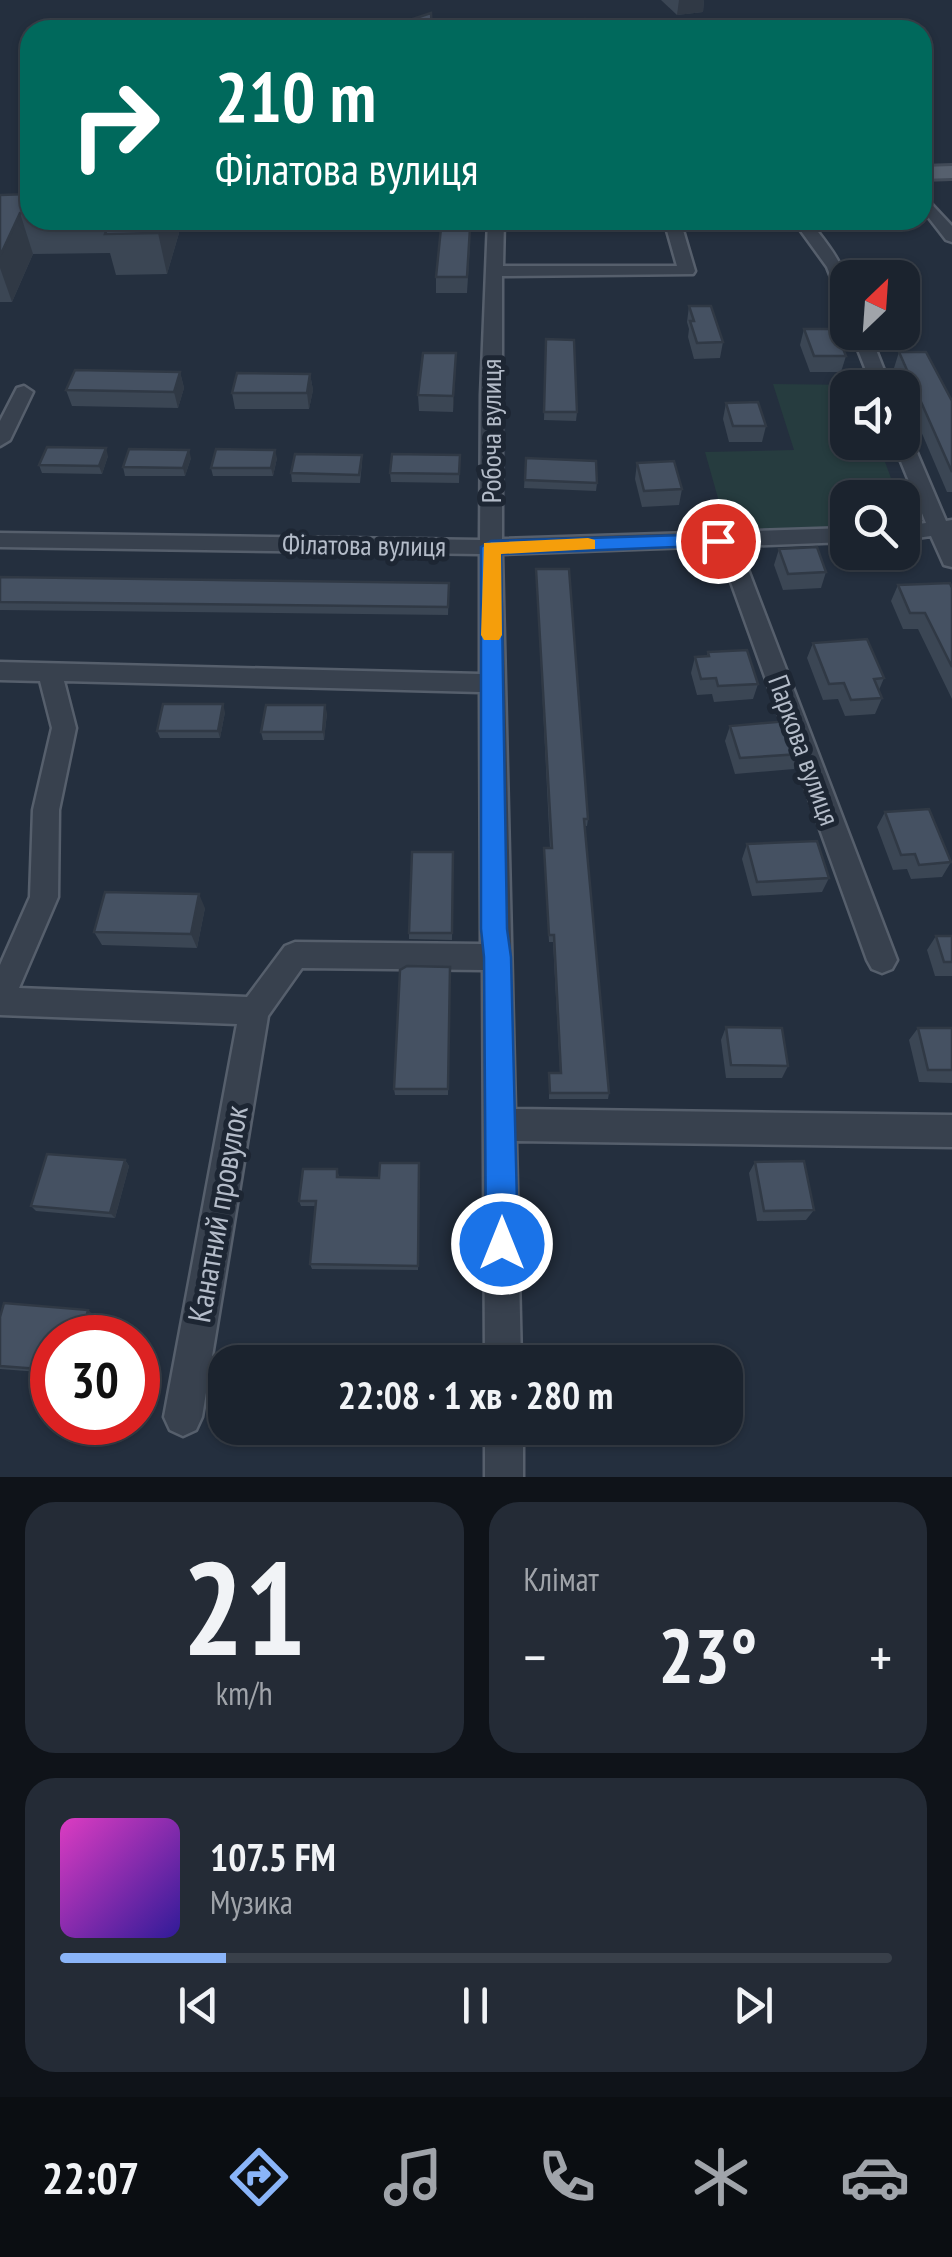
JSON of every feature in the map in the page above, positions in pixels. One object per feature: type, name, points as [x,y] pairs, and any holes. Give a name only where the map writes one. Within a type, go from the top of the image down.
[{"type":"street","points":[[932,211],[952,237]]},
{"type":"street","name":"Робоча вулиця","points":[[496,230],[490,396],[494,929],[498,957],[503,1345]]},
{"type":"street","points":[[495,271],[687,271],[675,230]]},
{"type":"street","points":[[808,230],[830,260]]},
{"type":"street","points":[[0,440],[24,392]]},
{"type":"street","points":[[911,460],[945,529],[952,560]]},
{"type":"street","points":[[920,531],[945,529]]},
{"type":"street","name":"Філатова вулиця","points":[[0,540],[491,547],[830,536]]},
{"type":"street","name":"Паркова вулиця","points":[[726,540],[882,960]]},
{"type":"street","points":[[0,671],[492,682]]},
{"type":"street","points":[[50,672],[64,728],[46,810],[44,897],[0,1000],[254,1011],[295,955],[498,957]]},
{"type":"street","name":"Канатний провулок","points":[[183,1417],[254,1011]]},
{"type":"street","points":[[501,1125],[952,1131]]},
{"type":"street","points":[[504,1445],[504,1477]]},
{"type":"green space","points":[[773,384],[830,385],[830,460],[884,460],[892,480],[830,480],[830,527],[727,530],[705,452],[794,450]]},
{"type":"building","points":[[431,13],[431,20],[413,19]]},
{"type":"building","points":[[20,194],[20,213],[0,256],[0,195]]},
{"type":"building","points":[[106,230],[159,230],[158,233],[105,234]]},
{"type":"building","points":[[441,230],[470,230],[467,277],[436,277]]},
{"type":"building","points":[[689,306],[711,306],[723,342],[697,343]]},
{"type":"building","points":[[804,329],[830,329],[830,350],[844,350],[846,356],[814,356]]},
{"type":"building","points":[[546,339],[574,340],[577,412],[544,412]]},
{"type":"building","points":[[899,352],[926,352],[952,401],[952,472],[920,400],[920,370],[907,370]]},
{"type":"building","points":[[423,353],[456,353],[453,396],[418,395]]},
{"type":"building","points":[[75,370],[180,372],[174,392],[66,390]]},
{"type":"building","points":[[237,373],[310,374],[307,393],[232,393]]},
{"type":"building","points":[[758,402],[766,426],[733,426],[726,403]]},
{"type":"building","points":[[47,447],[106,448],[99,466],[39,465]]},
{"type":"building","points":[[129,449],[189,450],[183,468],[123,467]]},
{"type":"building","points":[[216,449],[275,450],[271,468],[211,468]]},
{"type":"building","points":[[295,454],[362,455],[359,475],[291,473]]},
{"type":"building","points":[[392,454],[460,455],[459,474],[390,473]]},
{"type":"building","points":[[526,458],[596,461],[597,483],[525,480]]},
{"type":"building","points":[[674,461],[682,489],[644,491],[637,463]]},
{"type":"building","points":[[817,547],[826,572],[788,574],[779,549]]},
{"type":"building","points":[[536,569],[569,569],[588,819],[584,819],[609,1093],[550,1093],[549,1073],[561,1073],[554,935],[549,935],[544,848],[552,848]]},
{"type":"building","points":[[0,577],[449,583],[448,607],[0,602]]},
{"type":"building","points":[[950,583],[952,667],[925,613],[910,613],[898,585]]},
{"type":"building","points":[[867,639],[884,678],[874,679],[882,698],[851,700],[844,683],[829,684],[813,643]]},
{"type":"building","points":[[747,650],[758,684],[718,686],[716,678],[701,679],[695,657],[709,656],[708,652]]},
{"type":"building","points":[[163,704],[223,704],[218,731],[157,731]]},
{"type":"building","points":[[266,705],[325,705],[323,732],[261,732]]},
{"type":"building","points":[[788,721],[800,754],[740,758],[730,726]]},
{"type":"building","points":[[929,809],[951,862],[919,865],[915,854],[901,855],[885,812]]},
{"type":"building","points":[[817,841],[829,878],[757,882],[747,844]]},
{"type":"building","points":[[412,852],[453,852],[452,933],[409,933]]},
{"type":"building","points":[[105,892],[199,894],[191,934],[94,932]]},
{"type":"building","points":[[936,936],[952,936],[952,962],[944,962]]},
{"type":"building","points":[[407,966],[450,967],[448,1089],[394,1089],[400,970]]},
{"type":"building","points":[[726,1027],[782,1028],[788,1066],[731,1065]]},
{"type":"building","points":[[918,1028],[952,1028],[952,1070],[928,1070]]},
{"type":"building","points":[[47,1154],[125,1160],[110,1213],[31,1206]]},
{"type":"building","points":[[804,1161],[814,1210],[764,1211],[755,1162]]},
{"type":"building","points":[[380,1163],[419,1163],[418,1266],[310,1264],[316,1201],[299,1201],[303,1169],[337,1169],[337,1177],[379,1178]]},
{"type":"building","points":[[4,1303],[88,1310],[87,1315],[30,1315],[30,1368],[0,1366],[0,1317]]},
{"type":"slow traffic","points":[[492,635],[491,547],[588,544]]},
{"type":"route","points":[[502,1244],[498,957],[494,929],[491,547],[718,541]]}]
